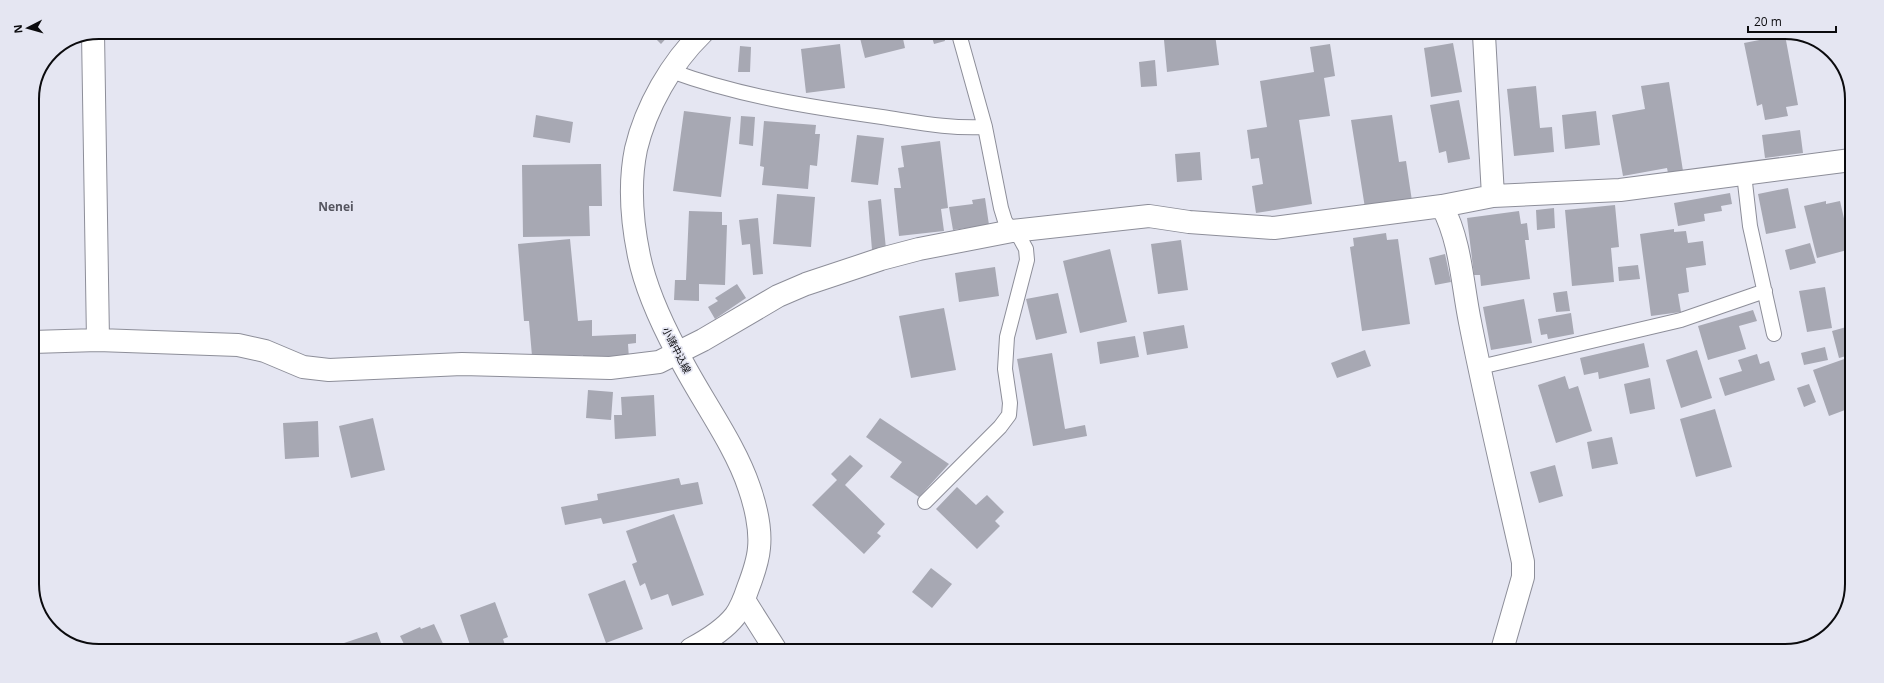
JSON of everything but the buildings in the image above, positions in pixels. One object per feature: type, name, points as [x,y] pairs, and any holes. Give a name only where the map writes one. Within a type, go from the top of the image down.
[{"type":"street","name":"小諸中込線","points":[[697,39],[671,71],[648,116],[636,149],[633,178],[634,219],[639,257],[651,297],[677,353],[733,452],[749,486],[757,517],[759,547],[754,572],[744,600],[735,616],[719,631],[699,644]]},
{"type":"street","points":[[1484,39],[1493,196]]},
{"type":"street","points":[[93,40],[98,340]]},
{"type":"street","points":[[39,342],[98,340],[238,345],[264,351],[303,367],[329,370],[462,364],[610,368],[659,362],[778,296],[806,284],[881,259],[919,249],[1012,231],[1149,216],[1189,222],[1274,228],[1442,206],[1493,196],[1620,190],[1845,161]]},
{"type":"street","points":[[1442,206],[1451,224],[1461,260],[1470,322],[1523,562],[1523,577],[1504,644]]},
{"type":"street","points":[[744,600],[772,644]]},
{"type":"lane","points":[[925,502],[1009,415],[1010,403],[1006,384],[1005,355],[1019,288],[1027,260],[1026,249],[1020,238],[1012,231],[1005,221],[1001,208],[985,127],[960,39]]},
{"type":"lane","points":[[671,71],[704,83],[743,94],[845,112],[960,128],[985,127]]},
{"type":"lane","points":[[1744,174],[1750,226],[1774,334]]},
{"type":"lane","points":[[1480,367],[1681,320],[1765,291]]},
{"type":"district","name":"Nenei","points":[[336,206]]}]
